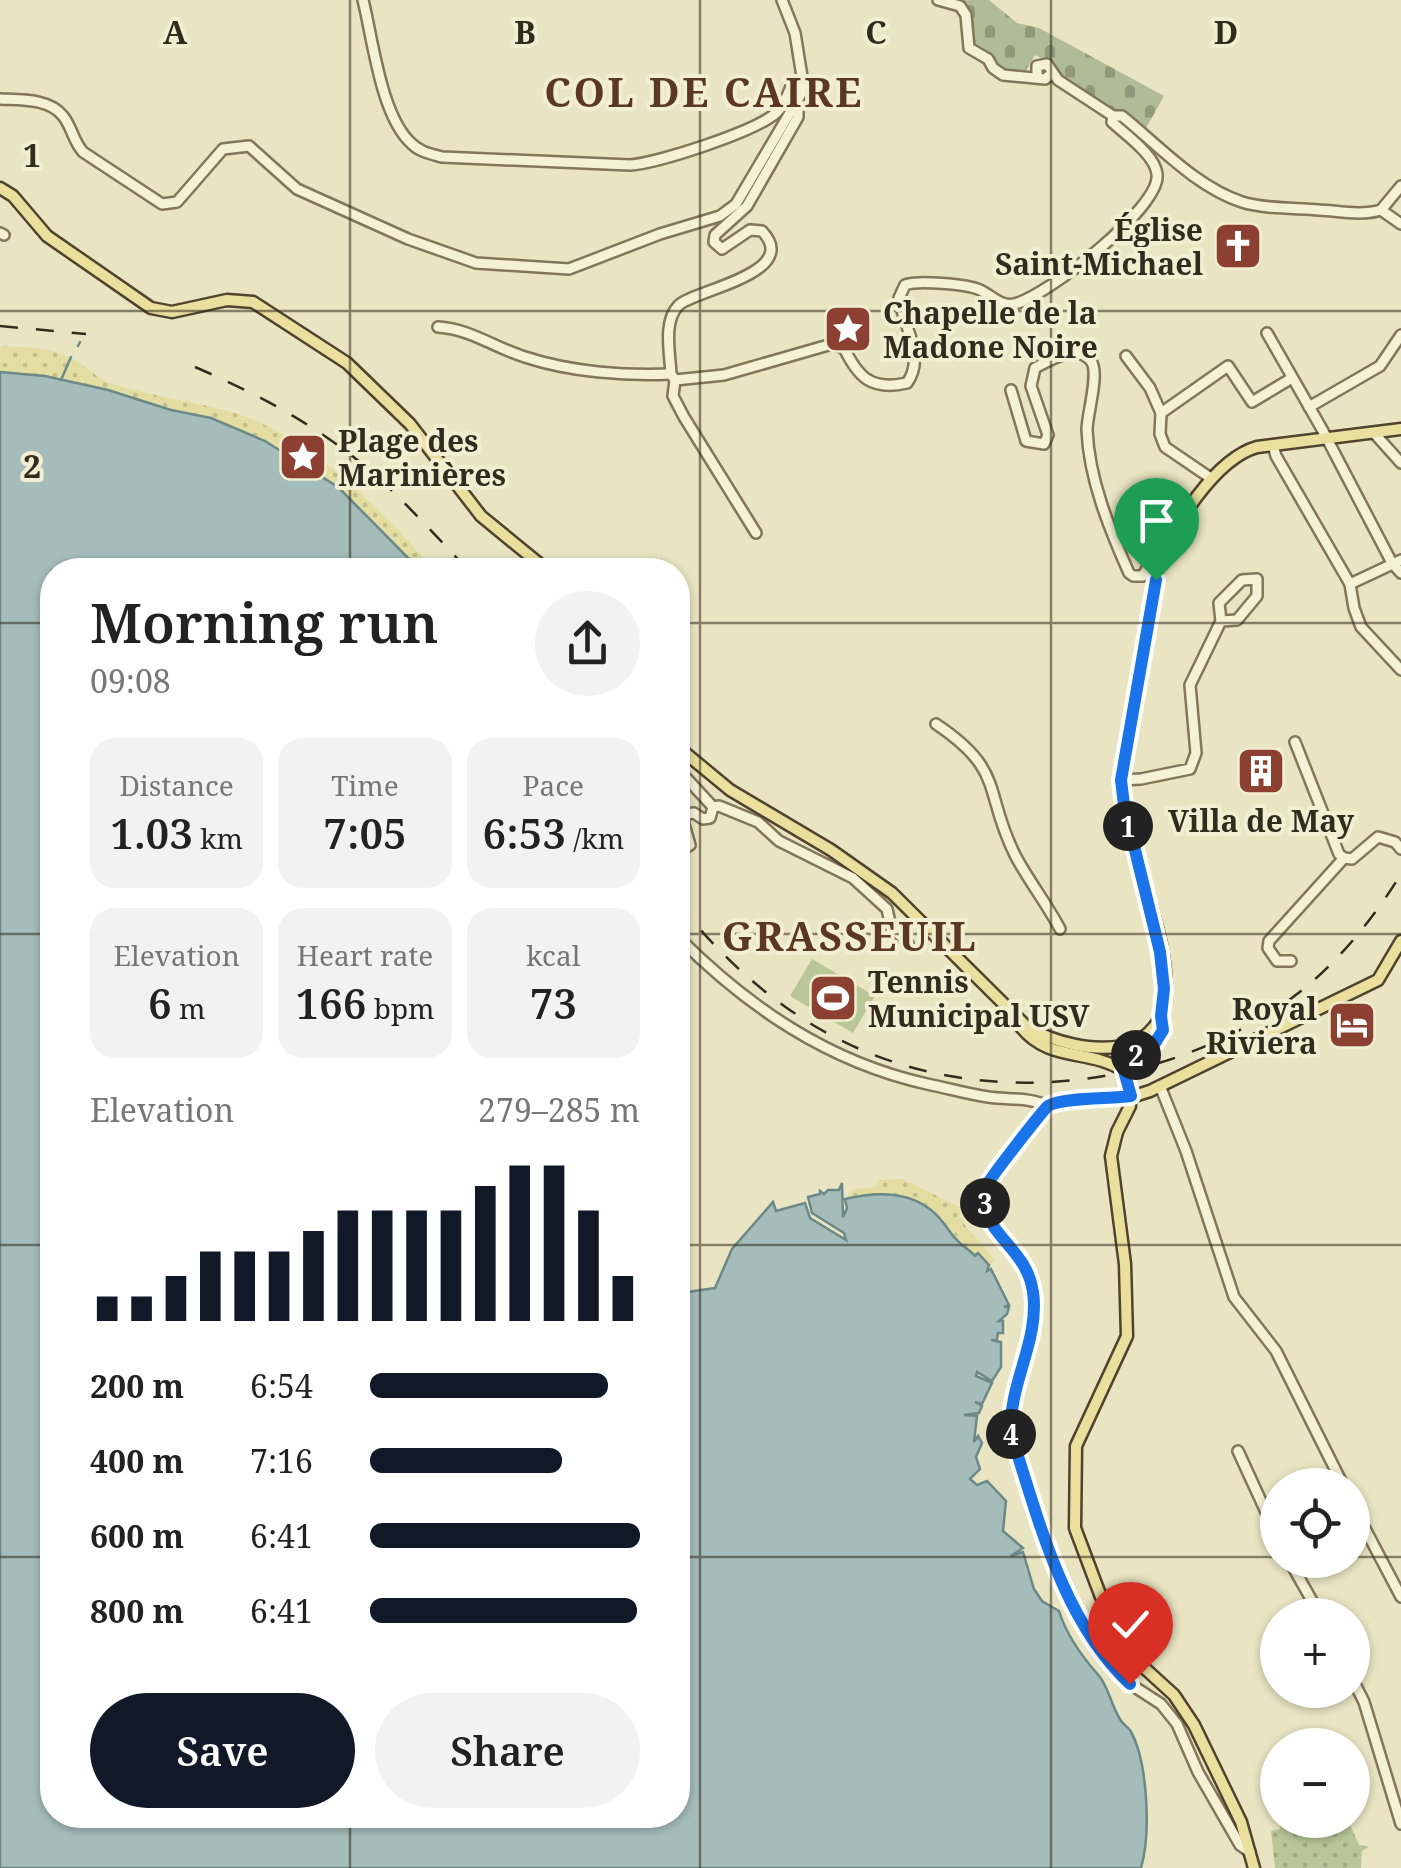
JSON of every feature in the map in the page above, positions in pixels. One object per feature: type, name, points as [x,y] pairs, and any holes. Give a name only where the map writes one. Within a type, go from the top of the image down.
[{"type":"main road","points":[[0,188],[13,196],[47,236],[151,308],[172,312],[228,300],[253,302],[347,363],[410,424],[481,516],[532,558]]},
{"type":"main road","points":[[1123,1067],[1158,1039],[1164,1024],[1160,952],[1121,780],[1158,566],[1168,544],[1212,479],[1237,454],[1274,445],[1401,429]]},
{"type":"main road","points":[[690,757],[730,790],[831,850],[892,894],[1036,1044],[1123,1067]]},
{"type":"main road","points":[[1131,1093],[1160,1086],[1378,980],[1401,941]]},
{"type":"main road","points":[[1016,1019],[1053,1039],[1102,1047],[1128,1045],[1144,1037],[1161,1016]]},
{"type":"main road","points":[[1053,1039],[1058,1052]]},
{"type":"main road","points":[[1123,1067],[1131,1093],[1130,1106],[1116,1132],[1111,1165],[1125,1264],[1126,1340],[1076,1446],[1075,1528],[1118,1636],[1137,1664],[1174,1695],[1194,1725],[1241,1822],[1254,1868]]},
{"type":"street","points":[[363,0],[392,117],[412,144],[442,157],[630,165],[658,161],[766,120],[785,101],[792,84],[800,80]]},
{"type":"street","points":[[0,99],[29,100],[53,108],[63,116],[84,152],[162,204],[176,202],[223,149],[249,146],[297,189],[408,240],[476,264],[568,269],[720,216],[736,204],[804,88],[797,41],[782,0]]},
{"type":"street","points":[[938,0],[960,6],[966,15],[966,44],[988,59],[993,68],[1008,77],[1037,76],[1036,68],[1042,63],[1050,65],[1051,74],[1114,116],[1122,116],[1169,158],[1243,202],[1360,213],[1381,210],[1401,186]]},
{"type":"street","points":[[756,533],[673,396],[669,328],[678,306],[693,296],[744,280],[769,253],[768,238],[758,230],[750,230],[722,249],[716,246],[714,234],[752,198],[798,117],[798,101]]},
{"type":"street","points":[[438,327],[472,333],[551,365],[673,377],[724,375],[832,344],[844,348],[861,378],[886,384],[907,383],[914,366],[911,335],[899,298],[905,285],[960,284],[978,289],[1002,304],[1015,304],[1048,288],[1092,257],[1153,194],[1158,178],[1154,165],[1112,122],[1114,116]]},
{"type":"street","points":[[1381,210],[1401,224]]},
{"type":"street","points":[[1267,332],[1401,573]]},
{"type":"street","points":[[1309,407],[1380,366],[1401,335]]},
{"type":"street","points":[[1011,390],[1026,441],[1044,444],[1048,435],[1031,386],[1035,368],[1058,356],[1080,353],[1090,360],[1095,369],[1087,428],[1092,472],[1129,573],[1143,576],[1159,545],[1168,544]]},
{"type":"street","points":[[1126,356],[1150,388],[1161,413],[1160,434],[1165,447],[1212,479]]},
{"type":"street","points":[[1161,413],[1228,366],[1252,402],[1292,378]]},
{"type":"street","points":[[1375,434],[1401,462]]},
{"type":"street","points":[[1274,445],[1276,456],[1350,584],[1361,627],[1401,670]]},
{"type":"street","points":[[1350,584],[1396,561]]},
{"type":"street","points":[[1121,780],[1190,769],[1196,753],[1190,685],[1221,621],[1219,603],[1242,580],[1257,580],[1257,596],[1237,620],[1221,621]]},
{"type":"street","points":[[936,724],[963,742],[986,768],[1012,847],[1060,929]]},
{"type":"street","points":[[1294,742],[1339,854],[1352,858],[1378,837],[1399,841]]},
{"type":"street","points":[[690,782],[714,808]]},
{"type":"street","points":[[714,808],[719,806],[758,822],[779,840],[854,878],[886,909],[891,927],[908,943]]},
{"type":"street","points":[[690,814],[710,818],[714,808]]},
{"type":"street","points":[[1291,961],[1277,960],[1268,948],[1269,940],[1344,858]]},
{"type":"street","points":[[690,948],[753,1006],[847,1058],[901,1078],[988,1097],[1035,1100],[1048,1106]]},
{"type":"street","points":[[1160,1086],[1186,1150],[1234,1297],[1276,1350],[1334,1468]]},
{"type":"street","points":[[1131,1093],[1048,1106],[985,1189],[989,1218],[1028,1270],[1034,1300],[1026,1354],[1012,1397],[1011,1434],[1070,1600],[1109,1662],[1130,1684],[1161,1704],[1177,1724],[1198,1772],[1240,1846],[1250,1852]]},
{"type":"street","points":[[1238,1451],[1260,1499]]},
{"type":"street","points":[[1370,1538],[1401,1596]]},
{"type":"street","points":[[1366,1708],[1401,1824]]},
{"type":"green space","points":[[958,0],[989,0],[1017,23],[1039,28],[1164,96],[1145,130],[1035,55],[1026,70],[1006,73],[970,43],[969,23],[973,14]]},
{"type":"green space","points":[[812,959],[875,996],[853,1033],[790,996]]},
{"type":"green space","points":[[1272,1838],[1356,1838],[1359,1845],[1369,1847],[1362,1851],[1361,1868],[1275,1868]]},
{"type":"sand","name":"Plage des Marinières","points":[[0,346],[38,348],[74,360],[112,384],[258,422],[314,455],[342,477],[422,558],[408,558],[338,487],[265,441],[211,418],[108,390],[45,376],[0,372]]},
{"type":"sand","points":[[902,1179],[960,1207],[967,1228],[995,1260],[989,1265],[979,1254],[975,1256],[932,1211],[919,1203],[891,1193],[845,1199],[854,1189],[877,1187],[877,1180]]},
{"type":"water","points":[[0,372],[45,376],[108,390],[211,418],[265,441],[338,487],[408,558],[40,558],[40,1828],[690,1828],[690,1292],[715,1288],[732,1249],[773,1202],[776,1211],[805,1203],[810,1218],[846,1240],[844,1233],[812,1213],[808,1197],[820,1191],[824,1194],[839,1190],[842,1183],[843,1217],[845,1199],[867,1195],[900,1196],[931,1210],[959,1242],[989,1265],[987,1271],[991,1269],[1009,1305],[1004,1307],[1009,1307],[1007,1314],[999,1321],[1003,1321],[1003,1333],[998,1333],[997,1340],[991,1340],[1001,1342],[1001,1367],[992,1381],[977,1372],[976,1376],[992,1383],[982,1404],[975,1402],[982,1406],[979,1413],[964,1415],[977,1416],[974,1442],[978,1436],[982,1443],[976,1457],[980,1469],[970,1479],[977,1485],[987,1481],[1006,1501],[1003,1531],[1023,1548],[1011,1556],[1023,1552],[1034,1589],[1042,1601],[1059,1611],[1071,1637],[1130,1730],[1141,1760],[1146,1836],[1141,1868],[0,1868]]},
{"type":"waterway","points":[[78,346],[80,342]]},
{"type":"waterway","points":[[61,380],[71,357]]},
{"type":"railway","points":[[0,326],[86,334]]},
{"type":"railway","points":[[195,367],[267,401],[334,442],[387,486],[457,558]]},
{"type":"railway","points":[[690,917],[725,956],[778,1002],[818,1028],[873,1055],[931,1072],[991,1081],[1051,1082],[1111,1075],[1170,1060],[1226,1037],[1279,1007],[1347,947],[1401,874]]},
{"type":"place","name":"Église Saint-Michael","points":[[1238,246]]},
{"type":"place","name":"Chapelle de la Madone Noire","points":[[848,329]]},
{"type":"place","name":"Plage des Marinières","points":[[303,457]]},
{"type":"place","name":"Villa de May","points":[[1261,771]]},
{"type":"place","name":"Tennis Municipal USV","points":[[833,998]]},
{"type":"place","name":"Royal Riviera","points":[[1352,1025]]},
{"type":"district","name":"COL DE CAIRE","points":[[704,91]]},
{"type":"district","name":"GRASSEUIL","points":[[850,935]]},
{"type":"route","points":[[1130,1684],[1109,1662],[1070,1600],[1011,1434],[1010,1412],[1032,1326],[1033,1292],[1028,1270],[989,1218],[985,1189],[1048,1106],[1131,1096],[1124,1071],[1131,1060],[1155,1043],[1163,1030],[1160,952],[1121,780],[1156,580]]}]
